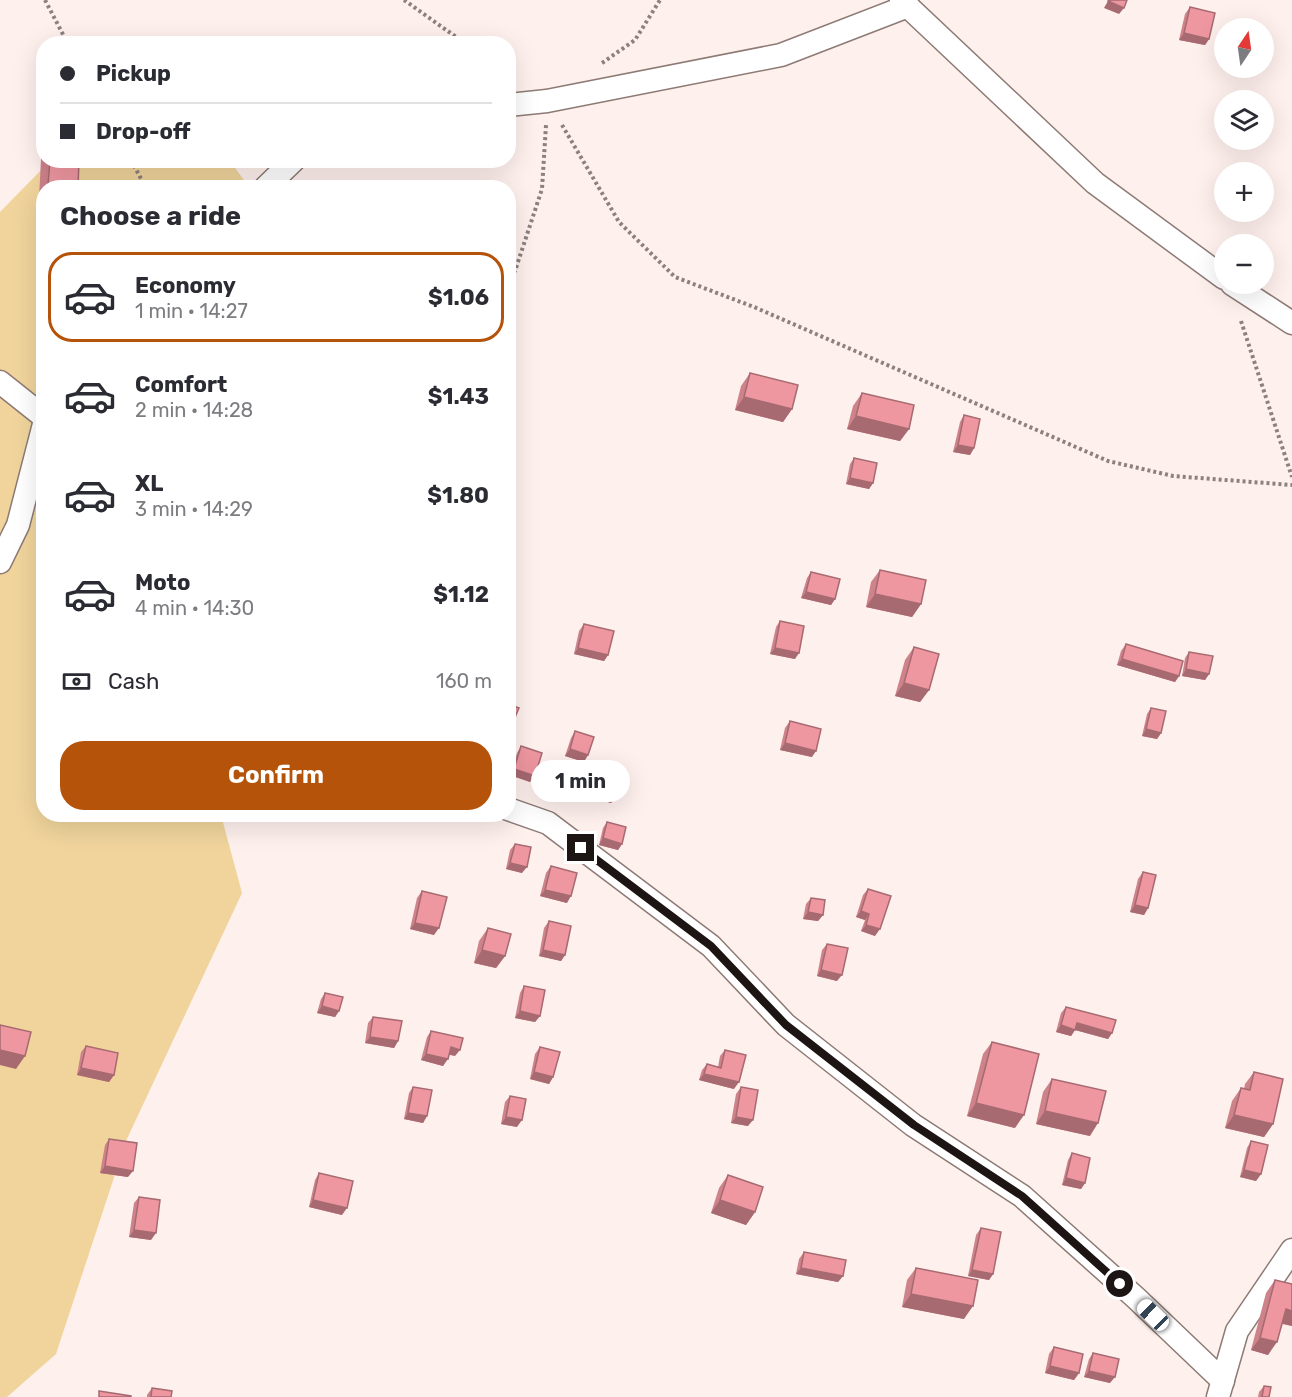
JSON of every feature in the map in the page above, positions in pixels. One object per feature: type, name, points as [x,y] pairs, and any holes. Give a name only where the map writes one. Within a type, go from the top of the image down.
[{"type":"street","points":[[516,104],[547,101],[781,55],[905,3],[1095,183],[1214,271]]},
{"type":"street","points":[[273,180],[286,168]]},
{"type":"street","points":[[1247,294],[1292,323]]},
{"type":"street","points":[[0,382],[36,411]]},
{"type":"street","points":[[0,562],[18,525],[36,455]]},
{"type":"street","points":[[516,812],[548,823],[711,946],[786,1025],[914,1125],[1022,1196],[1136,1298],[1220,1389]]},
{"type":"street","points":[[1220,1389],[1237,1331],[1292,1250]]},
{"type":"path","points":[[45,0],[64,36]]},
{"type":"path","points":[[404,0],[455,36]]},
{"type":"path","points":[[596,67],[635,40],[660,0]]},
{"type":"path","points":[[516,268],[542,189],[547,101]]},
{"type":"path","points":[[547,101],[619,222],[675,277],[754,307],[1108,461],[1173,476],[1292,485]]},
{"type":"path","points":[[1239,318],[1292,477]]},
{"type":"shaded area","points":[[43,168],[235,168],[244,180],[36,180],[36,822],[223,822],[242,893],[126,1141],[56,1354],[7,1397],[0,1397],[0,212]]},
{"type":"building","points":[[1109,0],[1127,0],[1124,8]]},
{"type":"building","points":[[1190,7],[1215,13],[1209,39],[1184,33]]},
{"type":"building","points":[[49,168],[79,168],[78,180],[48,180]]},
{"type":"building","points":[[750,373],[798,385],[792,409],[744,397]]},
{"type":"building","points":[[862,393],[914,405],[909,429],[856,416]]},
{"type":"building","points":[[964,415],[980,419],[974,448],[958,445]]},
{"type":"building","points":[[854,458],[877,463],[873,483],[850,478]]},
{"type":"building","points":[[880,570],[926,580],[921,604],[875,594]]},
{"type":"building","points":[[811,572],[840,579],[835,599],[806,592]]},
{"type":"building","points":[[780,621],[804,626],[799,653],[775,648]]},
{"type":"building","points":[[584,624],[614,631],[608,655],[578,648]]},
{"type":"building","points":[[1126,644],[1183,661],[1179,676],[1122,659]]},
{"type":"building","points":[[914,647],[939,654],[929,690],[904,683]]},
{"type":"building","points":[[1189,652],[1213,656],[1209,674],[1186,669]]},
{"type":"building","points":[[1151,708],[1166,711],[1161,733],[1146,729]]},
{"type":"building","points":[[790,721],[821,729],[816,751],[785,743]]},
{"type":"building","points":[[575,731],[594,737],[588,755],[570,749]]},
{"type":"building","points":[[521,746],[542,753],[535,776],[516,770]]},
{"type":"building","points":[[594,762],[623,771],[616,797],[586,788]]},
{"type":"building","points":[[607,822],[626,827],[622,844],[603,838]]},
{"type":"building","points":[[515,844],[531,847],[527,867],[510,863]]},
{"type":"building","points":[[551,866],[577,873],[571,896],[545,890]]},
{"type":"building","points":[[1143,872],[1156,875],[1148,908],[1135,905]]},
{"type":"building","points":[[868,889],[891,896],[880,929],[866,925],[869,914],[861,911]]},
{"type":"building","points":[[422,891],[447,897],[439,928],[415,923]]},
{"type":"building","points":[[811,898],[825,900],[823,915],[808,912]]},
{"type":"building","points":[[549,921],[571,926],[565,955],[543,950]]},
{"type":"building","points":[[488,928],[511,934],[505,956],[482,950]]},
{"type":"building","points":[[827,944],[848,948],[842,975],[821,970]]},
{"type":"building","points":[[524,986],[545,990],[540,1016],[520,1011]]},
{"type":"building","points":[[325,993],[343,997],[339,1011],[322,1006]]},
{"type":"building","points":[[1066,1007],[1116,1020],[1112,1033],[1077,1023],[1075,1030],[1061,1025]]},
{"type":"building","points":[[373,1017],[402,1021],[398,1041],[370,1037]]},
{"type":"building","points":[[0,1025],[31,1032],[25,1056],[0,1050]]},
{"type":"building","points":[[431,1031],[463,1038],[460,1050],[451,1047],[448,1059],[426,1054]]},
{"type":"building","points":[[992,1042],[1039,1054],[1024,1115],[976,1103]]},
{"type":"building","points":[[86,1046],[118,1053],[114,1075],[81,1068]]},
{"type":"building","points":[[540,1047],[560,1052],[553,1077],[534,1072]]},
{"type":"building","points":[[725,1050],[746,1055],[739,1082],[704,1074],[707,1064],[721,1068]]},
{"type":"building","points":[[1254,1072],[1283,1079],[1273,1124],[1234,1115],[1241,1088],[1250,1090]]},
{"type":"building","points":[[1052,1079],[1106,1091],[1098,1123],[1045,1111]]},
{"type":"building","points":[[413,1087],[432,1090],[427,1116],[408,1113]]},
{"type":"building","points":[[741,1087],[758,1090],[753,1120],[736,1117]]},
{"type":"building","points":[[510,1096],[526,1099],[522,1120],[506,1117]]},
{"type":"building","points":[[109,1139],[137,1143],[133,1171],[105,1166]]},
{"type":"building","points":[[1251,1141],[1268,1145],[1261,1174],[1244,1170]]},
{"type":"building","points":[[1072,1153],[1090,1158],[1085,1183],[1066,1178]]},
{"type":"building","points":[[319,1173],[353,1181],[347,1208],[313,1200]]},
{"type":"building","points":[[728,1175],[763,1187],[755,1212],[720,1200]]},
{"type":"building","points":[[139,1197],[160,1200],[156,1233],[134,1230]]},
{"type":"building","points":[[981,1228],[1001,1232],[993,1274],[972,1270]]},
{"type":"building","points":[[804,1252],[846,1260],[843,1276],[801,1268]]},
{"type":"building","points":[[916,1268],[978,1280],[973,1306],[911,1294]]},
{"type":"building","points":[[1275,1280],[1292,1284],[1292,1311],[1286,1309],[1277,1342],[1260,1338]]},
{"type":"building","points":[[1054,1347],[1083,1354],[1079,1373],[1050,1366]]},
{"type":"building","points":[[1093,1353],[1119,1359],[1115,1377],[1089,1371]]},
{"type":"building","points":[[1264,1386],[1271,1387],[1269,1397],[1262,1397]]},
{"type":"building","points":[[152,1388],[172,1391],[171,1397],[151,1397]]},
{"type":"building","points":[[99,1391],[131,1396],[131,1397],[99,1397]]},
{"type":"route","points":[[581,848],[711,946],[786,1025],[914,1125],[1022,1196],[1120,1284]]}]
